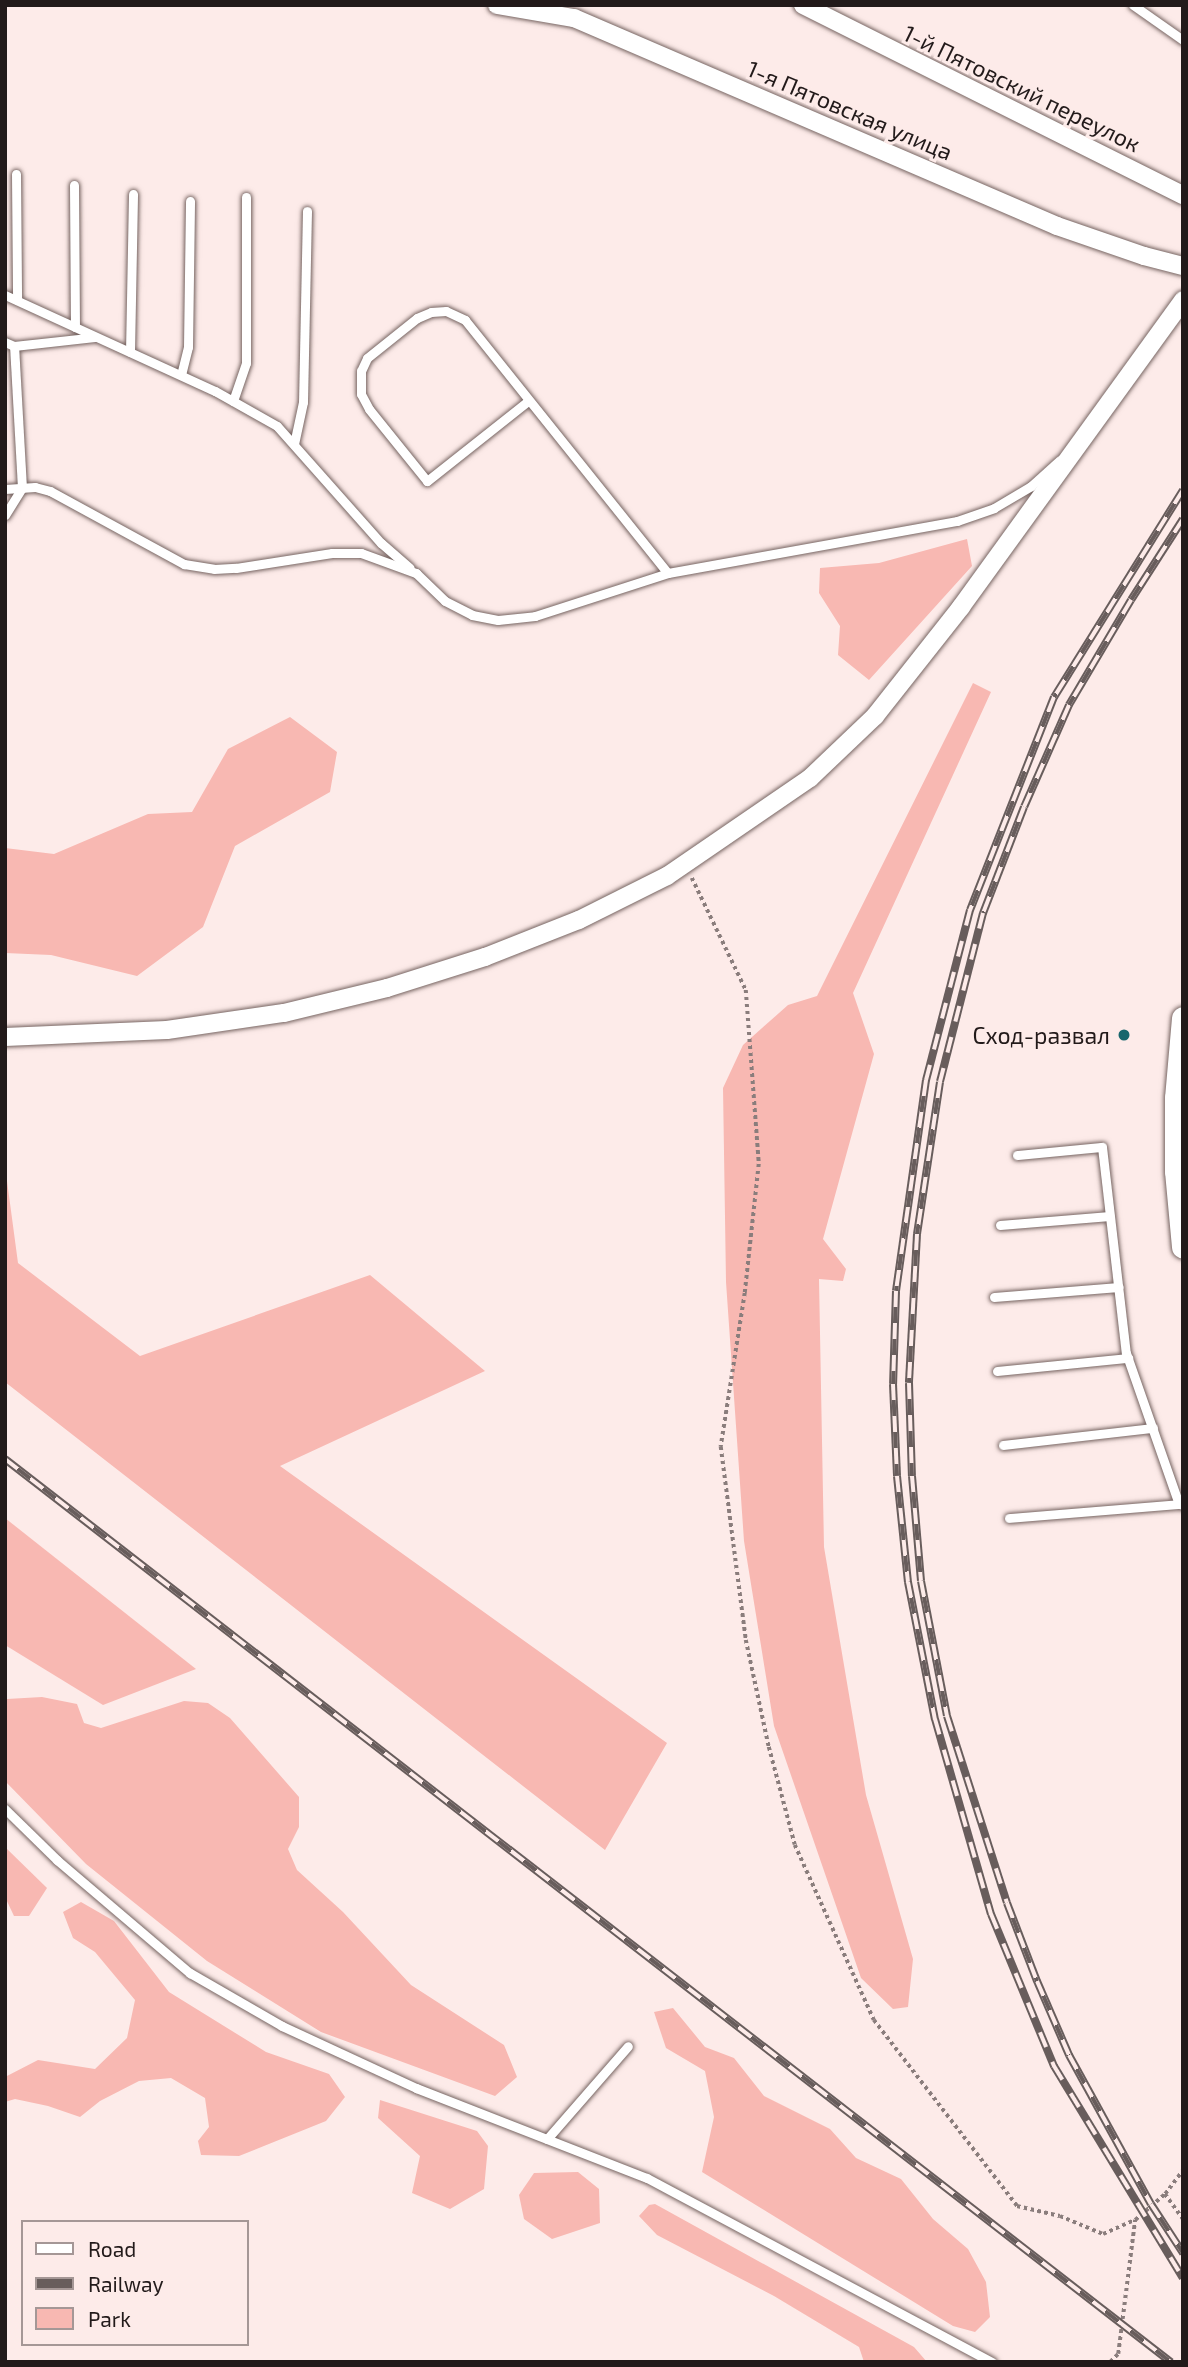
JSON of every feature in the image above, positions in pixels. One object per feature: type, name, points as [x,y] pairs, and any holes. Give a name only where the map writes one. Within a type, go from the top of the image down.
[{"type":"street","name":"1-я Пятовская улица","points":[[497,5],[577,12],[1058,226],[1144,256],[1183,266]]},
{"type":"street","name":"1-й Пятовский переулок","points":[[803,5],[1183,195]]},
{"type":"street","points":[[5,1037],[167,1030],[284,1013],[387,988],[485,957],[579,920],[685,864],[810,778],[875,716],[961,607],[1183,300]]},
{"type":"street","points":[[1183,1018],[1176,1098],[1177,1171],[1183,1247]]},
{"type":"lane","points":[[1133,5],[1183,40]]},
{"type":"lane","points":[[16,174],[16,300]]},
{"type":"lane","points":[[74,185],[75,327]]},
{"type":"lane","points":[[130,352],[133,194]]},
{"type":"lane","points":[[233,401],[246,363],[246,197]]},
{"type":"lane","points":[[181,375],[188,347],[190,201]]},
{"type":"lane","points":[[294,444],[303,402],[307,211]]},
{"type":"lane","points":[[5,295],[181,375],[277,426],[381,542],[445,601],[472,615],[498,620],[535,616],[668,573],[957,520],[995,508],[1031,486],[1078,443]]},
{"type":"lane","points":[[528,401],[427,481],[369,409],[361,394],[361,370],[368,358],[417,318],[431,312],[446,311],[465,320],[668,573]]},
{"type":"lane","points":[[5,515],[22,488],[9,344],[97,337]]},
{"type":"lane","points":[[5,489],[50,491],[184,565],[214,569],[236,568],[332,553],[361,553],[416,573]]},
{"type":"lane","points":[[1009,1518],[1181,1505],[1128,1358],[1102,1147],[1017,1155]]},
{"type":"lane","points":[[1000,1225],[1110,1216]]},
{"type":"lane","points":[[994,1297],[1119,1287]]},
{"type":"lane","points":[[997,1371],[1128,1358]]},
{"type":"lane","points":[[1003,1445],[1153,1428]]},
{"type":"lane","points":[[5,1809],[57,1860],[190,1973],[307,2037],[416,2088],[647,2178],[993,2361]]},
{"type":"lane","points":[[547,2139],[628,2046]]},
{"type":"path","points":[[685,864],[746,990],[759,1164],[745,1293],[721,1447],[746,1640],[769,1747],[795,1845],[874,2020],[1017,2206],[1060,2216],[1103,2234],[1135,2220],[1165,2193],[1183,2170]]},
{"type":"path","points":[[1165,2193],[1183,2219]]},
{"type":"path","points":[[1110,2362],[1118,2354],[1135,2220]]},
{"type":"green space","points":[[967,539],[972,566],[869,680],[838,655],[840,626],[819,593],[820,568],[879,563]]},
{"type":"green space","points":[[973,683],[991,692],[853,993],[874,1054],[823,1239],[846,1269],[843,1281],[819,1279],[824,1547],[866,1795],[913,1959],[908,2007],[893,2009],[861,1978],[774,1726],[744,1541],[726,1282],[723,1088],[743,1045],[788,1005],[817,996]]},
{"type":"green space","points":[[290,717],[337,752],[330,792],[235,846],[203,927],[137,976],[51,955],[5,953],[5,848],[54,854],[148,814],[192,812],[228,749]]},
{"type":"green space","points":[[5,1166],[18,1263],[140,1356],[370,1275],[485,1371],[280,1466],[667,1743],[605,1850],[5,1382]]},
{"type":"green space","points":[[5,1518],[196,1669],[103,1705],[5,1645]]},
{"type":"green space","points":[[5,1696],[7,1699],[42,1697],[77,1704],[84,1723],[101,1728],[184,1701],[208,1703],[230,1718],[299,1797],[299,1827],[288,1849],[297,1870],[343,1912],[411,1985],[504,2045],[517,2077],[495,2096],[321,2032],[207,1961],[86,1864],[5,1781]]},
{"type":"green space","points":[[5,1847],[47,1888],[29,1916],[14,1916],[5,1897]]},
{"type":"green space","points":[[81,1902],[114,1921],[169,1992],[266,2052],[329,2074],[345,2097],[326,2121],[239,2156],[201,2155],[198,2141],[209,2127],[205,2098],[171,2078],[139,2081],[100,2101],[80,2117],[15,2099],[5,2102],[5,2077],[38,2060],[95,2069],[127,2038],[135,2000],[95,1952],[73,1938],[63,1912]]},
{"type":"green space","points":[[673,2008],[705,2047],[734,2058],[764,2096],[830,2129],[856,2158],[901,2179],[933,2219],[968,2249],[986,2282],[990,2317],[975,2332],[953,2326],[702,2172],[714,2117],[705,2071],[666,2048],[654,2012]]},
{"type":"green space","points":[[380,2100],[477,2131],[488,2146],[484,2189],[450,2209],[412,2193],[420,2156],[378,2118]]},
{"type":"green space","points":[[578,2172],[599,2189],[600,2223],[552,2239],[524,2219],[519,2195],[534,2173]]},
{"type":"green space","points":[[655,2204],[914,2347],[927,2362],[864,2362],[859,2347],[774,2296],[657,2235],[639,2216],[649,2205]]},
{"type":"railway","points":[[1183,490],[1054,697],[970,910],[926,1080],[896,1291],[893,1384],[897,1476],[908,1582],[935,1719],[991,1914],[1054,2066],[1183,2278]]},
{"type":"railway","points":[[1183,519],[1069,705],[1024,807],[983,913],[940,1082],[917,1234],[909,1383],[912,1476],[921,1581],[947,1716],[1007,1903],[1069,2055],[1151,2204],[1183,2253]]},
{"type":"railway","points":[[5,1459],[1171,2362]]},
{"type":"place","name":"Сход-развал","points":[[1124,1035]]}]
